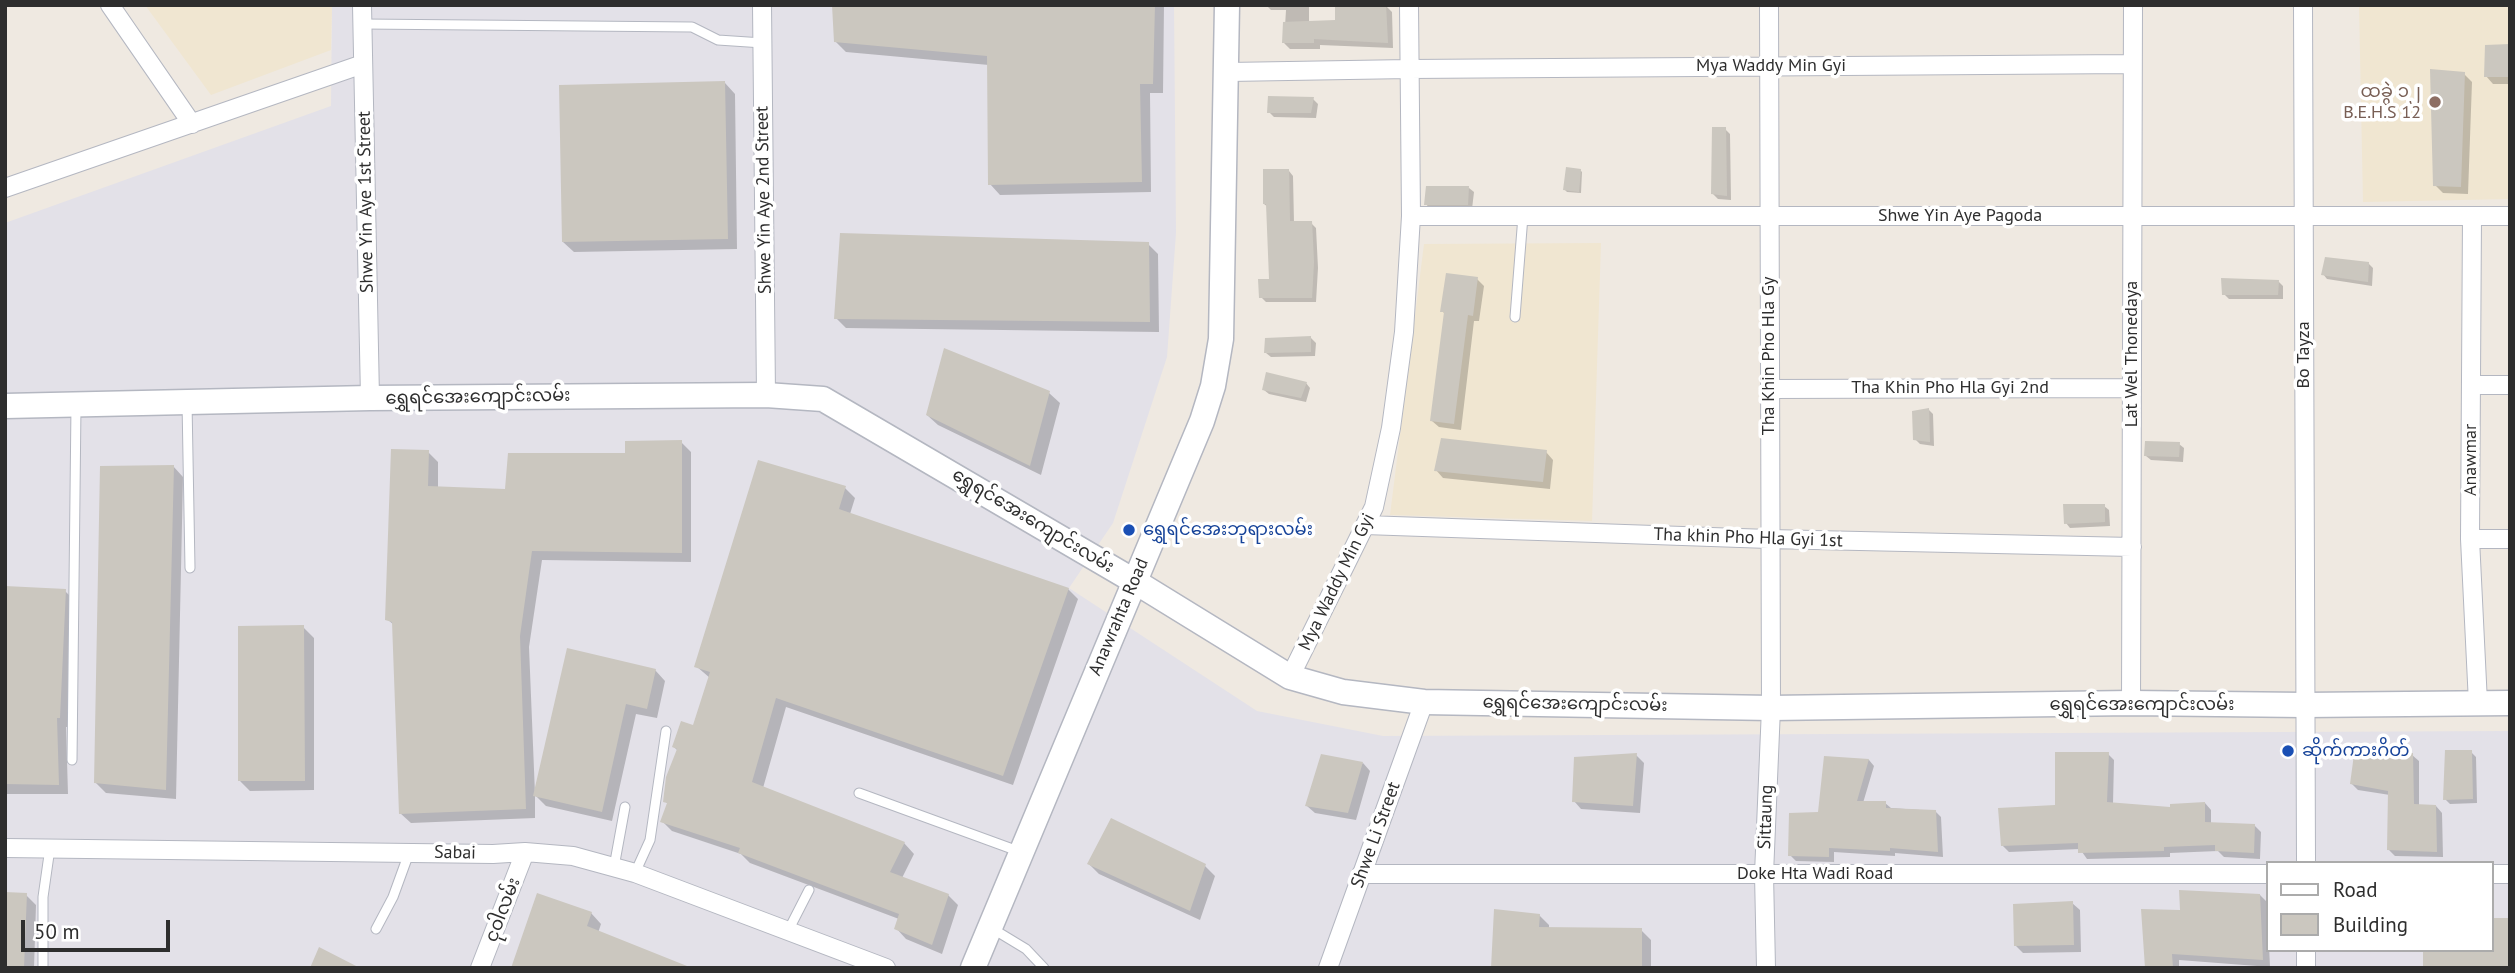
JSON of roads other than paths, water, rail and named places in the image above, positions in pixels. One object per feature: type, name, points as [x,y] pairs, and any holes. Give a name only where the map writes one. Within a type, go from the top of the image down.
[{"type":"street","points":[[110,5],[192,124]]},
{"type":"street","name":"Shwe Yin Aye 1st Street","points":[[362,5],[370,398]]},
{"type":"street","name":"Shwe Yin Aye 2nd Street","points":[[762,5],[766,395]]},
{"type":"street","name":"Anawrahta Road","points":[[973,968],[1202,421],[1213,386],[1221,339],[1228,72],[1227,5]]},
{"type":"street","name":"Mya Waddy Min Gyi","points":[[1290,677],[1374,507],[1391,428],[1404,332],[1411,216],[1409,5]]},
{"type":"street","name":"Tha Khin Pho Hla Gy","points":[[1769,5],[1771,708]]},
{"type":"street","name":"Lat Wel Thonedaya","points":[[2131,704],[2133,5]]},
{"type":"street","name":"Bo Tayza","points":[[2303,5],[2306,861]]},
{"type":"street","points":[[5,188],[363,64]]},
{"type":"street","name":"Mya Waddy Min Gyi","points":[[1228,72],[2133,64]]},
{"type":"street","name":"Shwe Yin Aye Pagoda","points":[[1411,216],[2510,216]]},
{"type":"street","name":"Anawmar","points":[[2472,216],[2470,538],[2478,703]]},
{"type":"street","points":[[2471,385],[2510,385]]},
{"type":"street","name":"Tha Khin Pho Hla Gyi 2nd","points":[[1769,388],[2132,388]]},
{"type":"street","name":"ရွှေရင်အေးကျောင်းလမ်း","points":[[5,406],[370,398],[766,395],[823,399],[1134,581],[1290,677],[1343,692],[1424,702],[1771,708],[2510,703]]},
{"type":"street","name":"Tha khin Pho Hla Gyi 1st","points":[[1364,525],[1769,539],[2132,547]]},
{"type":"street","points":[[2470,538],[2510,539]]},
{"type":"street","name":"Shwe Li Street","points":[[1328,968],[1424,702]]},
{"type":"street","name":"Sittaung","points":[[1766,968],[1764,874],[1771,708]]},
{"type":"street","name":"Sabai","points":[[5,848],[525,852],[573,856],[635,873],[886,968]]},
{"type":"street","name":"ငုဝါလမ်း","points":[[480,968],[525,852]]},
{"type":"street","name":"Doke Hta Wadi Road","points":[[1361,874],[2266,874]]},
{"type":"lane","points":[[363,24],[692,27],[719,40],[762,43]]},
{"type":"lane","points":[[1515,317],[1523,216]]},
{"type":"lane","points":[[187,402],[190,568]]},
{"type":"lane","points":[[72,760],[76,404]]},
{"type":"lane","points":[[635,873],[649,840],[666,732]]},
{"type":"lane","points":[[859,793],[1021,853]]},
{"type":"lane","points":[[614,867],[625,807]]},
{"type":"lane","points":[[43,968],[43,897],[50,848]]},
{"type":"lane","points":[[376,929],[393,897],[409,853]]},
{"type":"lane","points":[[788,931],[810,890]]},
{"type":"lane","points":[[990,927],[1026,948],[1044,968]]},
{"type":"place","name":"ထခွဲ ၁၂ B.E.H.S 12","points":[[2435,102]]},
{"type":"place","name":"ရွှေရင်အေးဘုရားလမ်း","points":[[1129,530]]},
{"type":"place","name":"ဆိုက်ကားဂိတ်","points":[[2288,751]]}]
